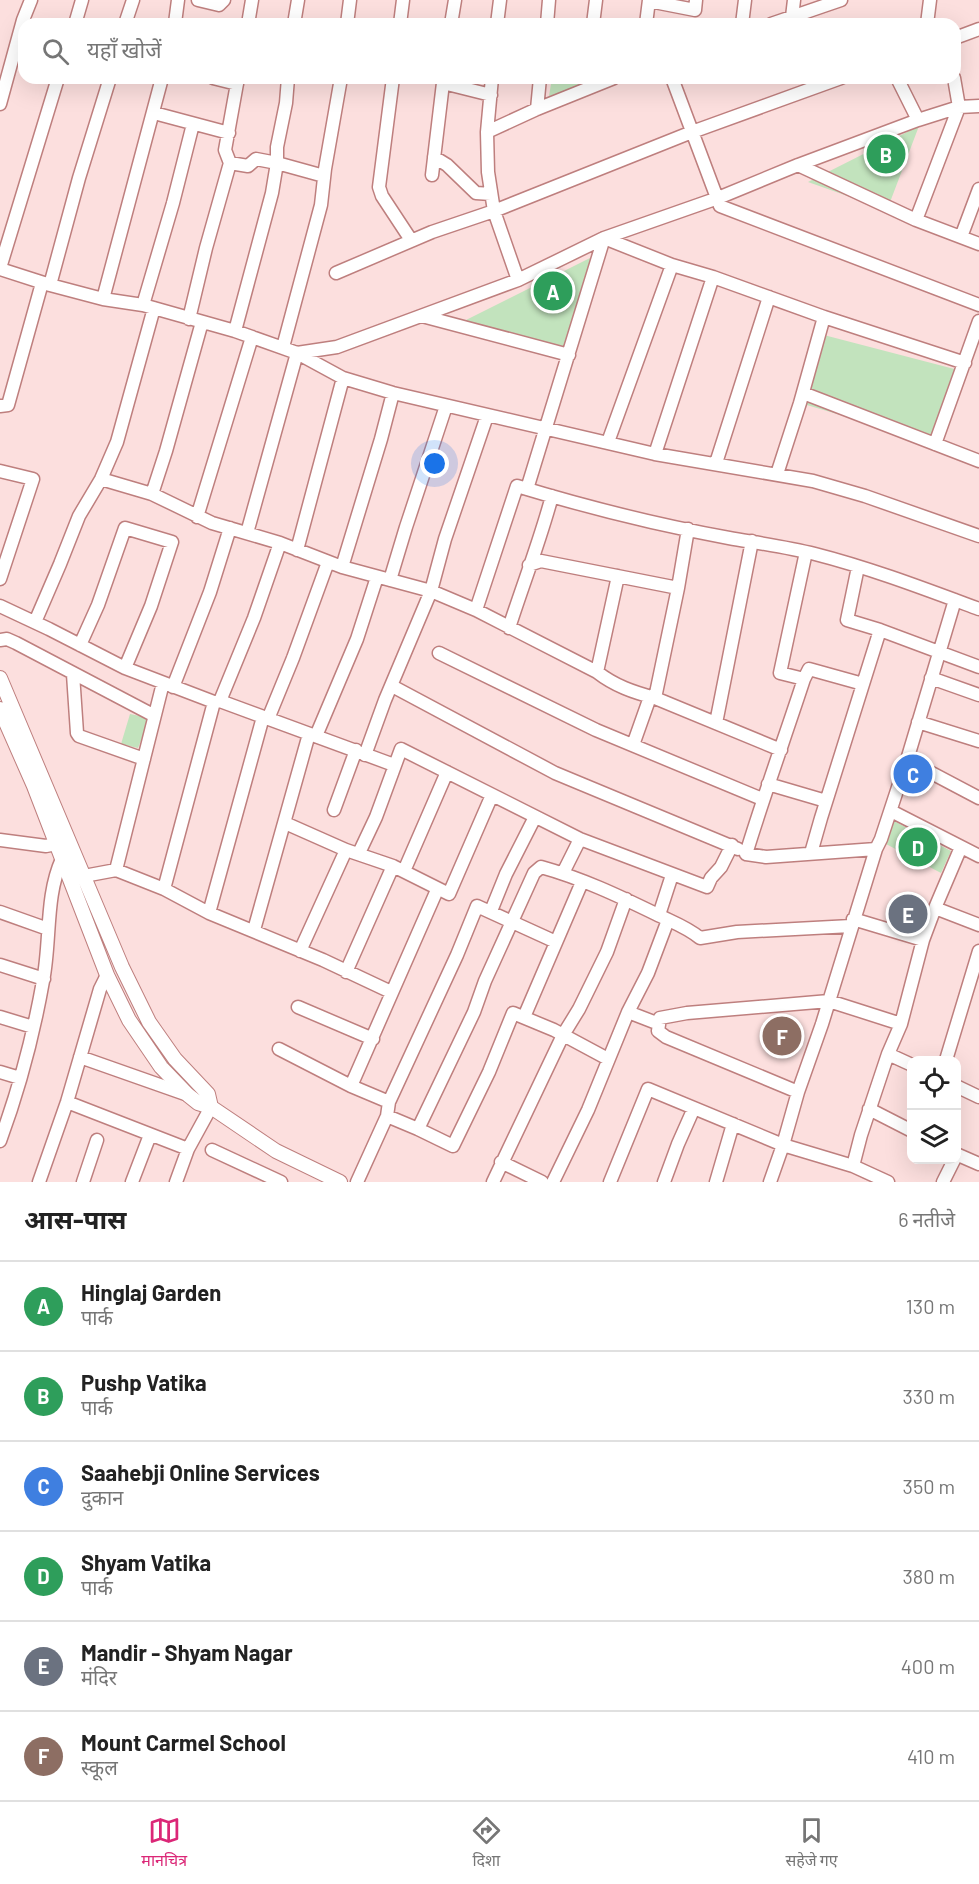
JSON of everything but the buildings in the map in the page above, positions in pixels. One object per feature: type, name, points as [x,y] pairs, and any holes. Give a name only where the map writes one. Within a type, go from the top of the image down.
[{"type":"street","points":[[24,18],[31,0]]},
{"type":"street","points":[[77,18],[82,0]]},
{"type":"street","points":[[127,18],[133,0]]},
{"type":"street","points":[[176,18],[178,0]]},
{"type":"street","points":[[198,0],[219,5],[224,0]]},
{"type":"street","points":[[249,18],[252,0]]},
{"type":"street","points":[[295,18],[298,0]]},
{"type":"street","points":[[348,18],[350,0]]},
{"type":"street","points":[[401,18],[403,0]]},
{"type":"street","points":[[452,18],[455,0]]},
{"type":"street","points":[[498,18],[500,0]]},
{"type":"street","points":[[548,18],[549,0]]},
{"type":"street","points":[[594,18],[596,0]]},
{"type":"street","points":[[647,18],[649,0],[695,10],[696,0]]},
{"type":"street","points":[[743,18],[745,0]]},
{"type":"street","points":[[792,17],[794,0]]},
{"type":"street","points":[[789,18],[827,2],[841,0]]},
{"type":"street","points":[[928,18],[930,0]]},
{"type":"street","points":[[961,36],[979,29]]},
{"type":"street","points":[[0,104],[18,39]]},
{"type":"street","points":[[56,84],[0,269],[46,284],[148,307],[235,331],[297,353],[343,378],[393,393],[655,453],[813,481],[865,496],[979,536]]},
{"type":"street","points":[[0,406],[8,405],[109,84]]},
{"type":"street","points":[[103,298],[161,84]]},
{"type":"street","points":[[152,494],[166,452],[195,320],[206,248],[230,163],[225,150],[236,84]]},
{"type":"street","points":[[235,331],[272,193],[288,84]]},
{"type":"street","points":[[283,347],[321,206],[340,84]]},
{"type":"street","points":[[392,84],[379,187],[382,196],[411,240]]},
{"type":"street","points":[[432,175],[443,84]]},
{"type":"street","points":[[456,84],[491,95]]},
{"type":"street","points":[[492,84],[487,132],[491,194],[494,211],[518,280]]},
{"type":"street","points":[[537,109],[539,84]]},
{"type":"street","points":[[487,132],[585,84]]},
{"type":"street","points":[[674,84],[720,206],[979,305]]},
{"type":"street","points":[[336,273],[411,240],[494,211],[693,132],[825,84]]},
{"type":"street","points":[[900,84],[918,120]]},
{"type":"street","points":[[916,220],[959,107],[955,84]]},
{"type":"street","points":[[297,353],[337,347],[518,280],[604,238],[718,198],[798,165],[918,120],[959,107],[979,106]]},
{"type":"street","points":[[154,113],[229,133]]},
{"type":"street","points":[[35,622],[79,516],[117,442],[138,370],[148,307],[193,124]]},
{"type":"street","points":[[434,156],[447,165],[476,194],[491,194]]},
{"type":"street","points":[[230,163],[248,166],[256,159],[324,176]]},
{"type":"street","points":[[798,165],[916,220],[979,244]]},
{"type":"street","points":[[961,237],[979,189]]},
{"type":"street","points":[[604,238],[672,265],[964,363]]},
{"type":"street","points":[[527,489],[604,238]]},
{"type":"street","points":[[608,442],[672,265]]},
{"type":"street","points":[[655,453],[713,277]]},
{"type":"street","points":[[716,464],[769,297]]},
{"type":"street","points":[[422,316],[569,355]]},
{"type":"street","points":[[777,474],[824,317]]},
{"type":"street","points":[[935,444],[979,321]]},
{"type":"street","points":[[197,517],[252,337]]},
{"type":"street","points":[[247,532],[297,353]]},
{"type":"street","points":[[297,550],[343,378]]},
{"type":"street","points":[[342,567],[393,393]]},
{"type":"street","points":[[803,393],[979,461]]},
{"type":"street","points":[[390,580],[446,406]]},
{"type":"street","points":[[334,810],[392,686],[430,591],[445,539],[488,416]]},
{"type":"street","points":[[0,471],[33,479],[0,579]]},
{"type":"street","points":[[100,479],[152,494],[197,517],[280,543],[342,567],[430,591],[476,610],[597,672],[611,683],[781,750]]},
{"type":"street","points":[[476,610],[517,486],[688,529],[806,552],[858,567],[979,609]]},
{"type":"street","points":[[509,628],[529,565],[541,537],[552,496]]},
{"type":"street","points":[[80,645],[98,605],[125,528],[172,542],[152,606],[125,668]]},
{"type":"street","points":[[116,870],[153,715],[210,592],[230,528]]},
{"type":"street","points":[[633,745],[652,698],[678,588],[688,529]]},
{"type":"street","points":[[716,723],[752,541]]},
{"type":"street","points":[[164,889],[217,702],[254,618],[280,543]]},
{"type":"street","points":[[804,679],[780,673],[806,552]]},
{"type":"street","points":[[529,565],[541,561],[678,588]]},
{"type":"street","points":[[209,913],[265,718],[293,658],[328,562]]},
{"type":"street","points":[[858,567],[847,620],[979,667]]},
{"type":"street","points":[[597,672],[618,576]]},
{"type":"street","points":[[254,930],[313,735],[357,639],[377,577]]},
{"type":"street","points":[[770,1182],[829,1001],[852,922],[891,811],[955,600]]},
{"type":"street","points":[[0,606],[125,668],[394,765]]},
{"type":"street","points":[[811,853],[880,630]]},
{"type":"street","points":[[0,640],[7,639],[16,643],[153,715]]},
{"type":"street","points":[[439,653],[596,730],[762,799]]},
{"type":"street","points":[[746,854],[762,799],[808,669],[863,684]]},
{"type":"street","points":[[73,674],[76,733],[144,759]]},
{"type":"street","points":[[0,678],[122,967],[149,1022],[175,1059],[208,1094],[211,1107],[188,1149],[176,1182]]},
{"type":"street","points":[[931,678],[979,695]]},
{"type":"street","points":[[392,686],[555,772],[732,845],[746,854],[766,857],[876,849]]},
{"type":"street","points":[[0,709],[34,786],[107,975],[129,1020],[161,1067],[198,1103],[211,1107],[276,1151],[340,1182]]},
{"type":"street","points":[[918,722],[979,741]]},
{"type":"street","points":[[300,951],[352,852],[376,817],[401,749],[580,839],[707,887],[711,878],[721,867],[732,845]]},
{"type":"street","points":[[907,760],[979,798]]},
{"type":"street","points":[[346,972],[447,772]]},
{"type":"street","points":[[768,784],[826,801]]},
{"type":"street","points":[[285,823],[352,852],[399,869],[448,894],[492,795]]},
{"type":"street","points":[[891,811],[979,856]]},
{"type":"street","points":[[491,911],[506,874],[536,817]]},
{"type":"street","points":[[563,873],[580,839]]},
{"type":"street","points":[[0,840],[46,846],[56,844]]},
{"type":"street","points":[[853,1166],[869,1109],[901,1024],[923,940],[961,847]]},
{"type":"street","points":[[1,1133],[20,1078],[44,979],[56,872],[62,859]]},
{"type":"street","points":[[418,1129],[474,1012],[484,981],[534,873],[541,867],[563,873],[626,899],[690,929],[700,938],[737,932],[852,922],[923,940]]},
{"type":"street","points":[[84,876],[116,870],[164,889],[209,913],[254,930],[391,992]]},
{"type":"street","points":[[553,1182],[588,1110],[628,1012],[648,973],[664,917],[672,874]]},
{"type":"street","points":[[524,1017],[582,882]]},
{"type":"street","points":[[351,1086],[437,890]]},
{"type":"street","points":[[492,1182],[563,1035],[579,1009],[607,952],[626,899]]},
{"type":"street","points":[[357,1182],[387,1116],[389,1102],[477,906],[556,942]]},
{"type":"street","points":[[935,908],[979,925]]},
{"type":"street","points":[[0,912],[48,929]]},
{"type":"street","points":[[947,1056],[975,978],[979,951]]},
{"type":"street","points":[[0,965],[44,979]]},
{"type":"street","points":[[39,1182],[67,1102],[100,989],[107,975]]},
{"type":"street","points":[[798,1092],[666,1037],[658,1031],[660,1018],[687,1013],[829,1001],[901,1024]]},
{"type":"street","points":[[298,1007],[373,1039]]},
{"type":"street","points":[[628,1012],[659,1024]]},
{"type":"street","points":[[387,1116],[453,1146],[489,1072],[513,1013],[563,1035],[608,1059]]},
{"type":"street","points":[[0,1017],[33,1027]]},
{"type":"street","points":[[279,1049],[351,1086],[389,1102]]},
{"type":"street","points":[[888,1054],[907,1063]]},
{"type":"street","points":[[80,1057],[188,1095]]},
{"type":"street","points":[[0,1072],[20,1078]]},
{"type":"street","points":[[961,1088],[979,1097]]},
{"type":"street","points":[[610,1182],[648,1089],[783,1145],[853,1166],[888,1182]]},
{"type":"street","points":[[67,1102],[188,1149]]},
{"type":"street","points":[[664,1182],[694,1108]]},
{"type":"street","points":[[869,1109],[907,1128]]},
{"type":"street","points":[[716,1182],[733,1124]]},
{"type":"street","points":[[132,1182],[150,1135]]},
{"type":"street","points":[[83,1182],[97,1140]]},
{"type":"street","points":[[212,1150],[281,1182]]},
{"type":"street","points":[[961,1156],[979,1164]]},
{"type":"street","points":[[501,1162],[542,1182]]},
{"type":"street","points":[[943,1182],[952,1164]]},
{"type":"green space","points":[[551,84],[581,84],[581,88],[549,96]]},
{"type":"green space","points":[[919,126],[887,210],[808,182]]},
{"type":"green space","points":[[592,257],[562,352],[456,325]]},
{"type":"green space","points":[[820,334],[962,371],[935,443],[800,403]]},
{"type":"green space","points":[[130,714],[150,718],[138,748],[121,744]]},
{"type":"green space","points":[[894,821],[951,851],[941,873],[886,844]]},
{"type":"place","name":"Pushp Vatika","points":[[886,154]]},
{"type":"place","name":"Hinglaj Garden","points":[[553,291]]},
{"type":"place","name":"Saahebji Online Services","points":[[913,774]]},
{"type":"place","name":"Shyam Vatika","points":[[918,847]]},
{"type":"place","name":"Mandir - Shyam Nagar","points":[[908,914]]},
{"type":"place","name":"Mount Carmel School","points":[[782,1036]]}]
